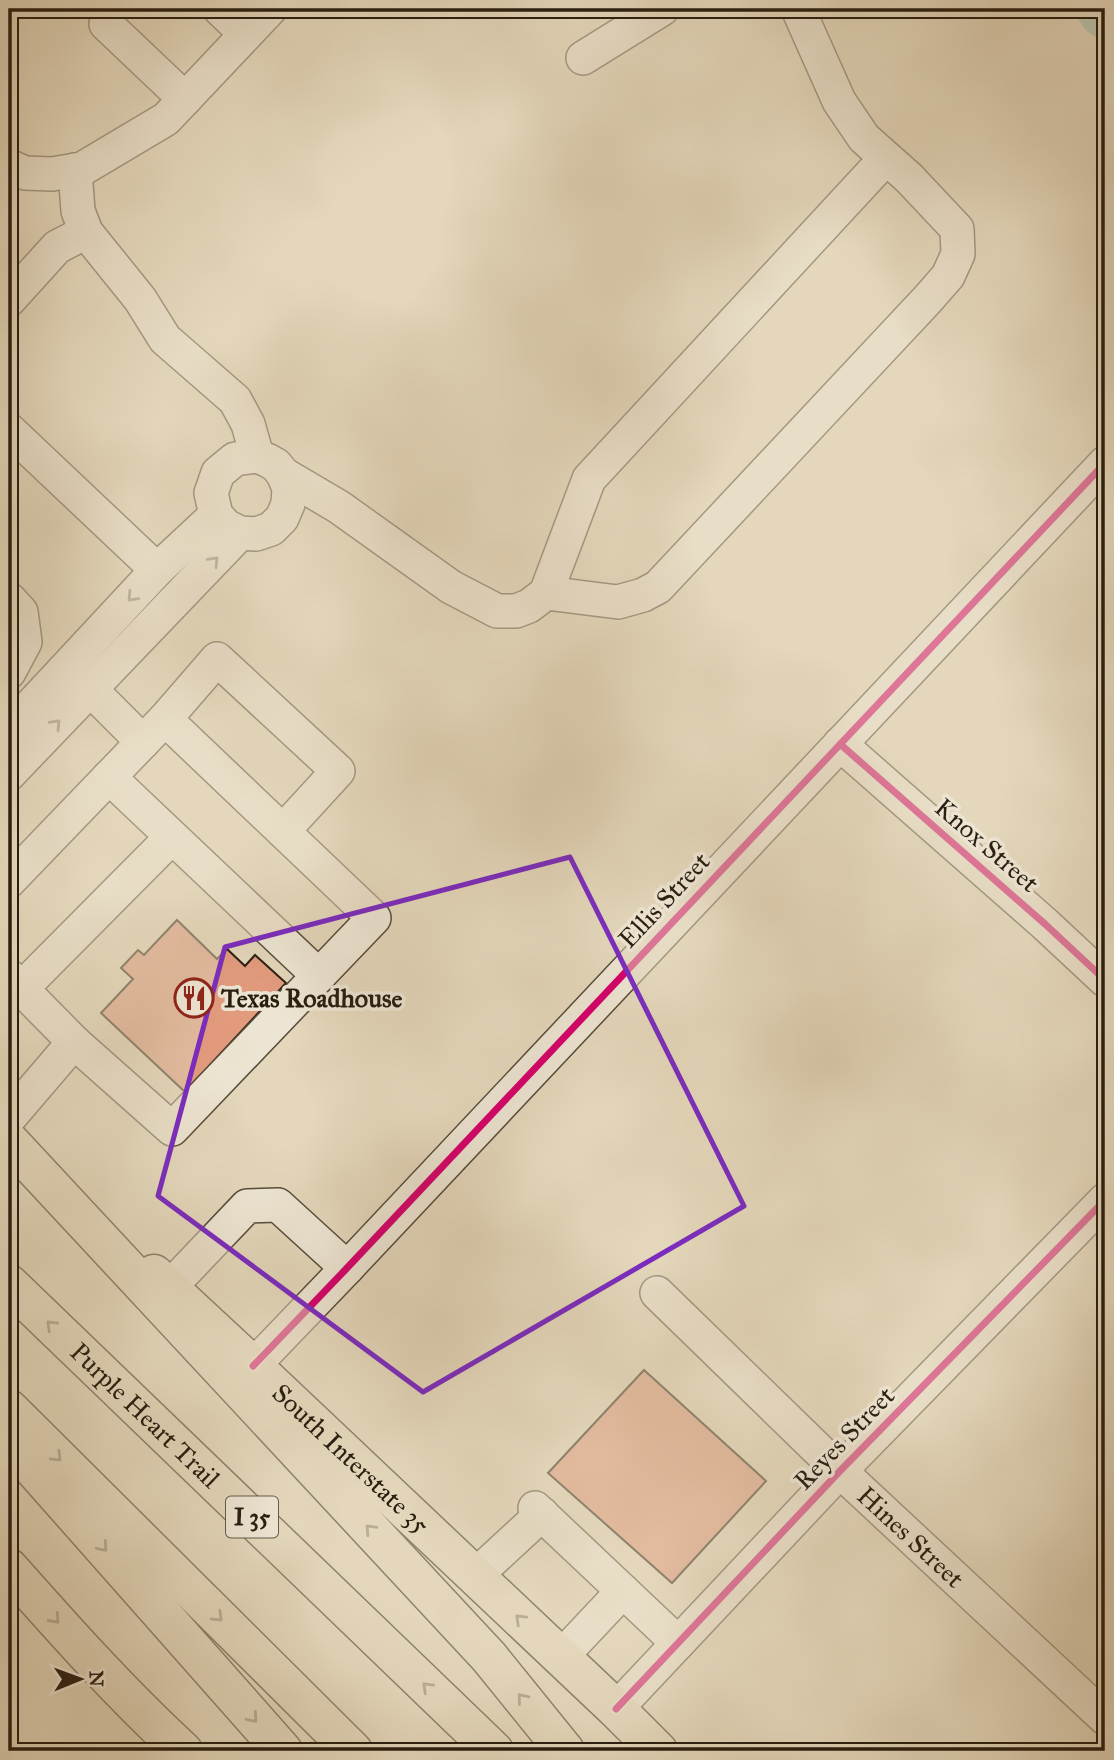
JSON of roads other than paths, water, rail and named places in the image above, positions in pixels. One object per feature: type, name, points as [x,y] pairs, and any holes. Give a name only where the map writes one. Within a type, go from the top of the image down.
[{"type":"main road","name":"South Interstate 35","points":[[9,1140],[253,1366],[658,1751]]},
{"type":"main road","points":[[9,1140],[489,1657],[565,1751]]},
{"type":"main road","name":"Purple Heart Trail","points":[[9,1284],[494,1751]]},
{"type":"main road","points":[[9,1409],[353,1751]]},
{"type":"main road","points":[[9,1441],[283,1751]]},
{"type":"main road","points":[[9,1569],[90,1659],[183,1751]]},
{"type":"street","points":[[220,9],[246,34]]},
{"type":"street","points":[[9,166],[25,173],[52,174],[82,169],[166,120],[270,9]]},
{"type":"street","points":[[583,58],[663,9]]},
{"type":"street","points":[[546,593],[618,602],[643,595],[658,587],[948,276],[958,254],[957,229],[909,178],[864,138],[839,101],[799,9]]},
{"type":"street","points":[[106,24],[185,99]]},
{"type":"street","points":[[75,170],[78,211],[86,232],[140,299],[164,339],[235,400],[270,465],[289,488],[289,504],[282,518],[271,529],[256,534],[228,524],[211,493],[218,473],[235,459],[270,465],[338,507],[451,587],[497,611],[516,611],[529,606],[546,593],[589,479],[886,158]]},
{"type":"street","points":[[9,300],[57,247],[86,232]]},
{"type":"street","points":[[9,430],[157,570]]},
{"type":"street","name":"Ellis Street","points":[[253,1366],[1105,463]]},
{"type":"street","points":[[9,729],[157,570],[228,524]]},
{"type":"street","points":[[9,774],[93,686],[228,524]]},
{"type":"street","points":[[9,599],[21,612],[25,642],[9,672]]},
{"type":"street","points":[[9,881],[154,730],[217,659],[338,771],[283,831]]},
{"type":"street","points":[[71,662],[93,686],[283,831],[374,918],[172,1129],[74,1042],[15,982],[172,836]]},
{"type":"street","name":"Knox Street","points":[[840,744],[1105,980]]},
{"type":"street","points":[[109,777],[319,976]]},
{"type":"street","points":[[9,1118],[74,1042]]},
{"type":"street","name":"Reyes Street","points":[[616,1709],[840,1471],[1105,1200]]},
{"type":"street","points":[[169,1288],[247,1206],[278,1205],[347,1268]]},
{"type":"street","name":"Hines Street","points":[[657,1293],[840,1471],[1105,1718]]},
{"type":"street","points":[[475,1576],[539,1511],[678,1643]]},
{"type":"street","points":[[561,1657],[623,1591]]},
{"type":"waterway","points":[[1102,9],[1105,13]]},
{"type":"place","name":"Texas Roadhouse","points":[[194,998]]}]
